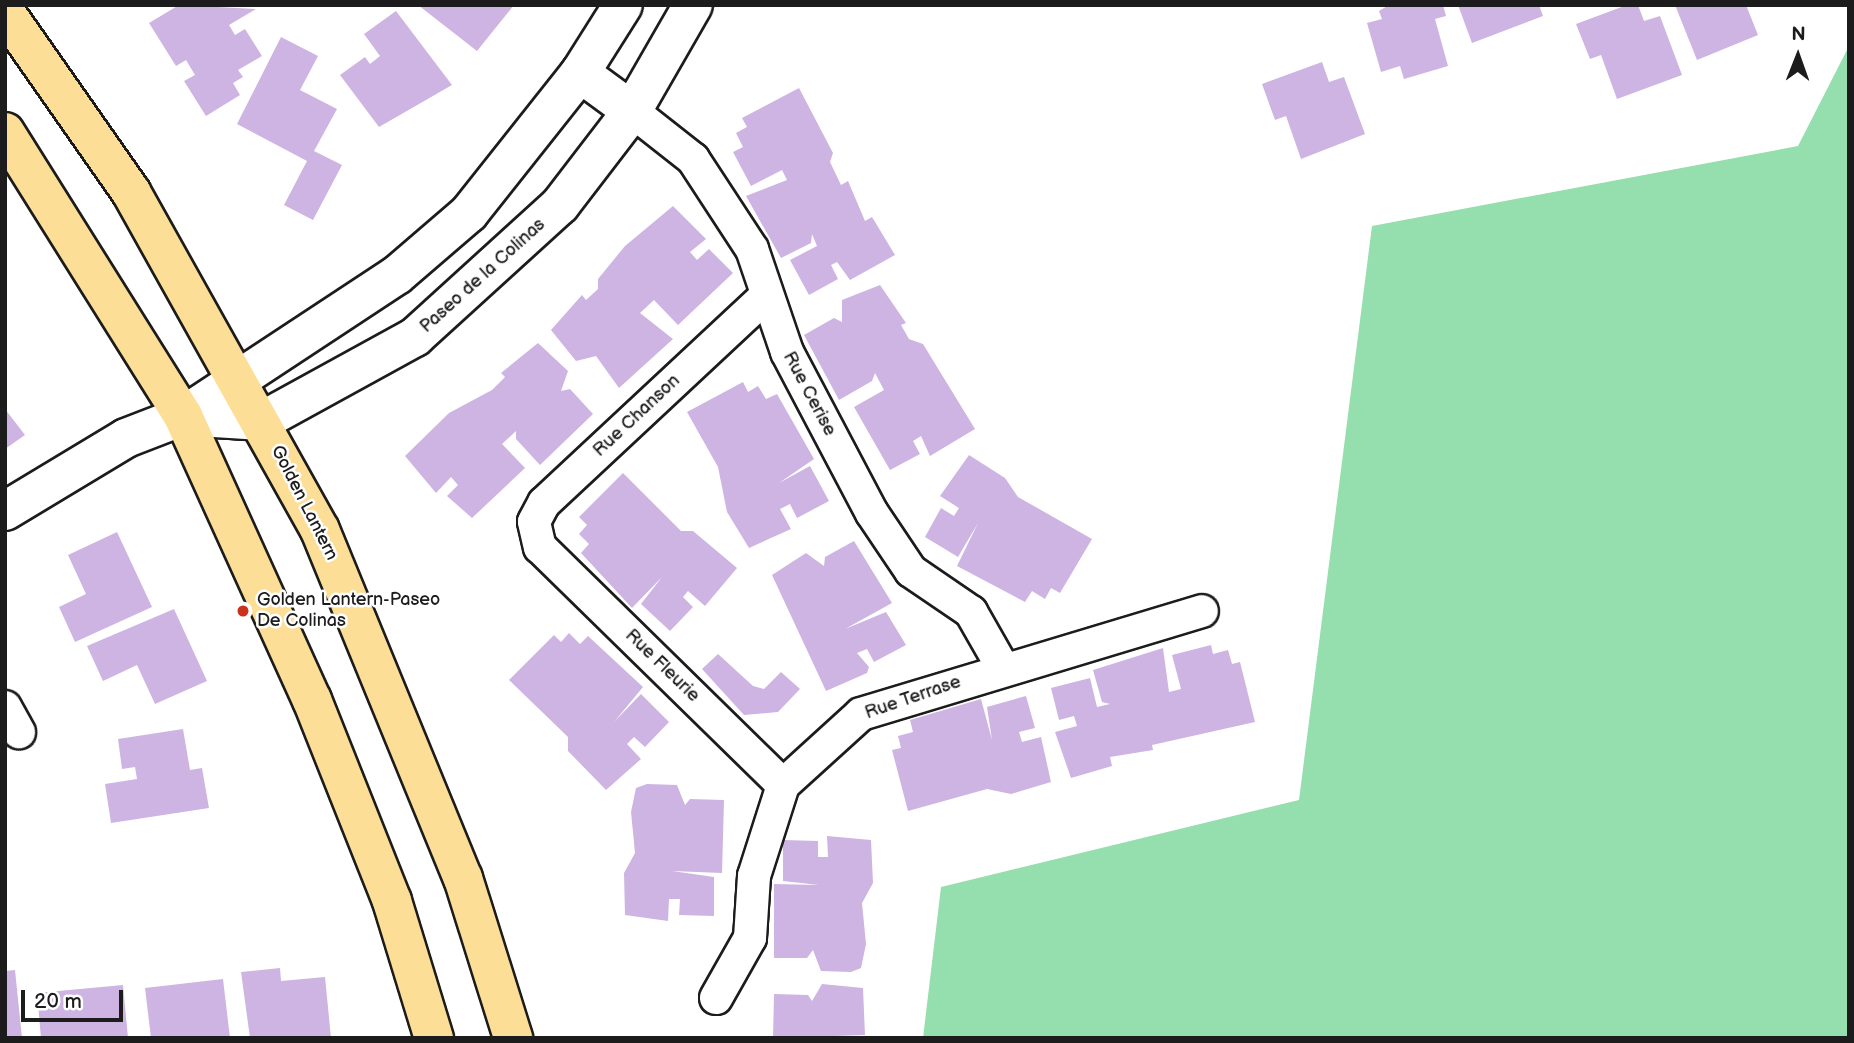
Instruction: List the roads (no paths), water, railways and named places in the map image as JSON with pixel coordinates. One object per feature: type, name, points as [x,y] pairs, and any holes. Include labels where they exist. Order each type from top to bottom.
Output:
[{"type":"main road","points":[[5,511],[126,438],[183,416],[237,376],[397,275],[469,213],[580,73],[623,5]]},
{"type":"main road","name":"Paseo de la Colinas","points":[[262,421],[415,338],[561,205],[632,111],[693,5]]},
{"type":"main road","name":"Golden Lantern","points":[[5,12],[131,192],[237,376],[320,530],[384,677],[463,878],[513,1038]]},
{"type":"main road","points":[[580,73],[632,111]]},
{"type":"main road","points":[[5,132],[183,416],[312,700],[392,901],[434,1038]]},
{"type":"main road","points":[[183,416],[262,421]]},
{"type":"street","name":"Rue Cerise","points":[[632,111],[693,159],[752,249],[765,297],[787,352],[872,513],[911,571],[971,612],[1003,668]]},
{"type":"street","name":"Rue Chanson","points":[[540,547],[534,522],[544,503],[765,297]]},
{"type":"street","name":"Rue Fleurie","points":[[540,547],[783,785]]},
{"type":"street","name":"Rue Terrase","points":[[783,785],[861,714],[1003,668],[1202,611]]},
{"type":"street","points":[[716,998],[750,938],[754,876],[783,785]]},
{"type":"place","name":"Golden Lantern-Paseo De Colinas","points":[[243,611]]}]
